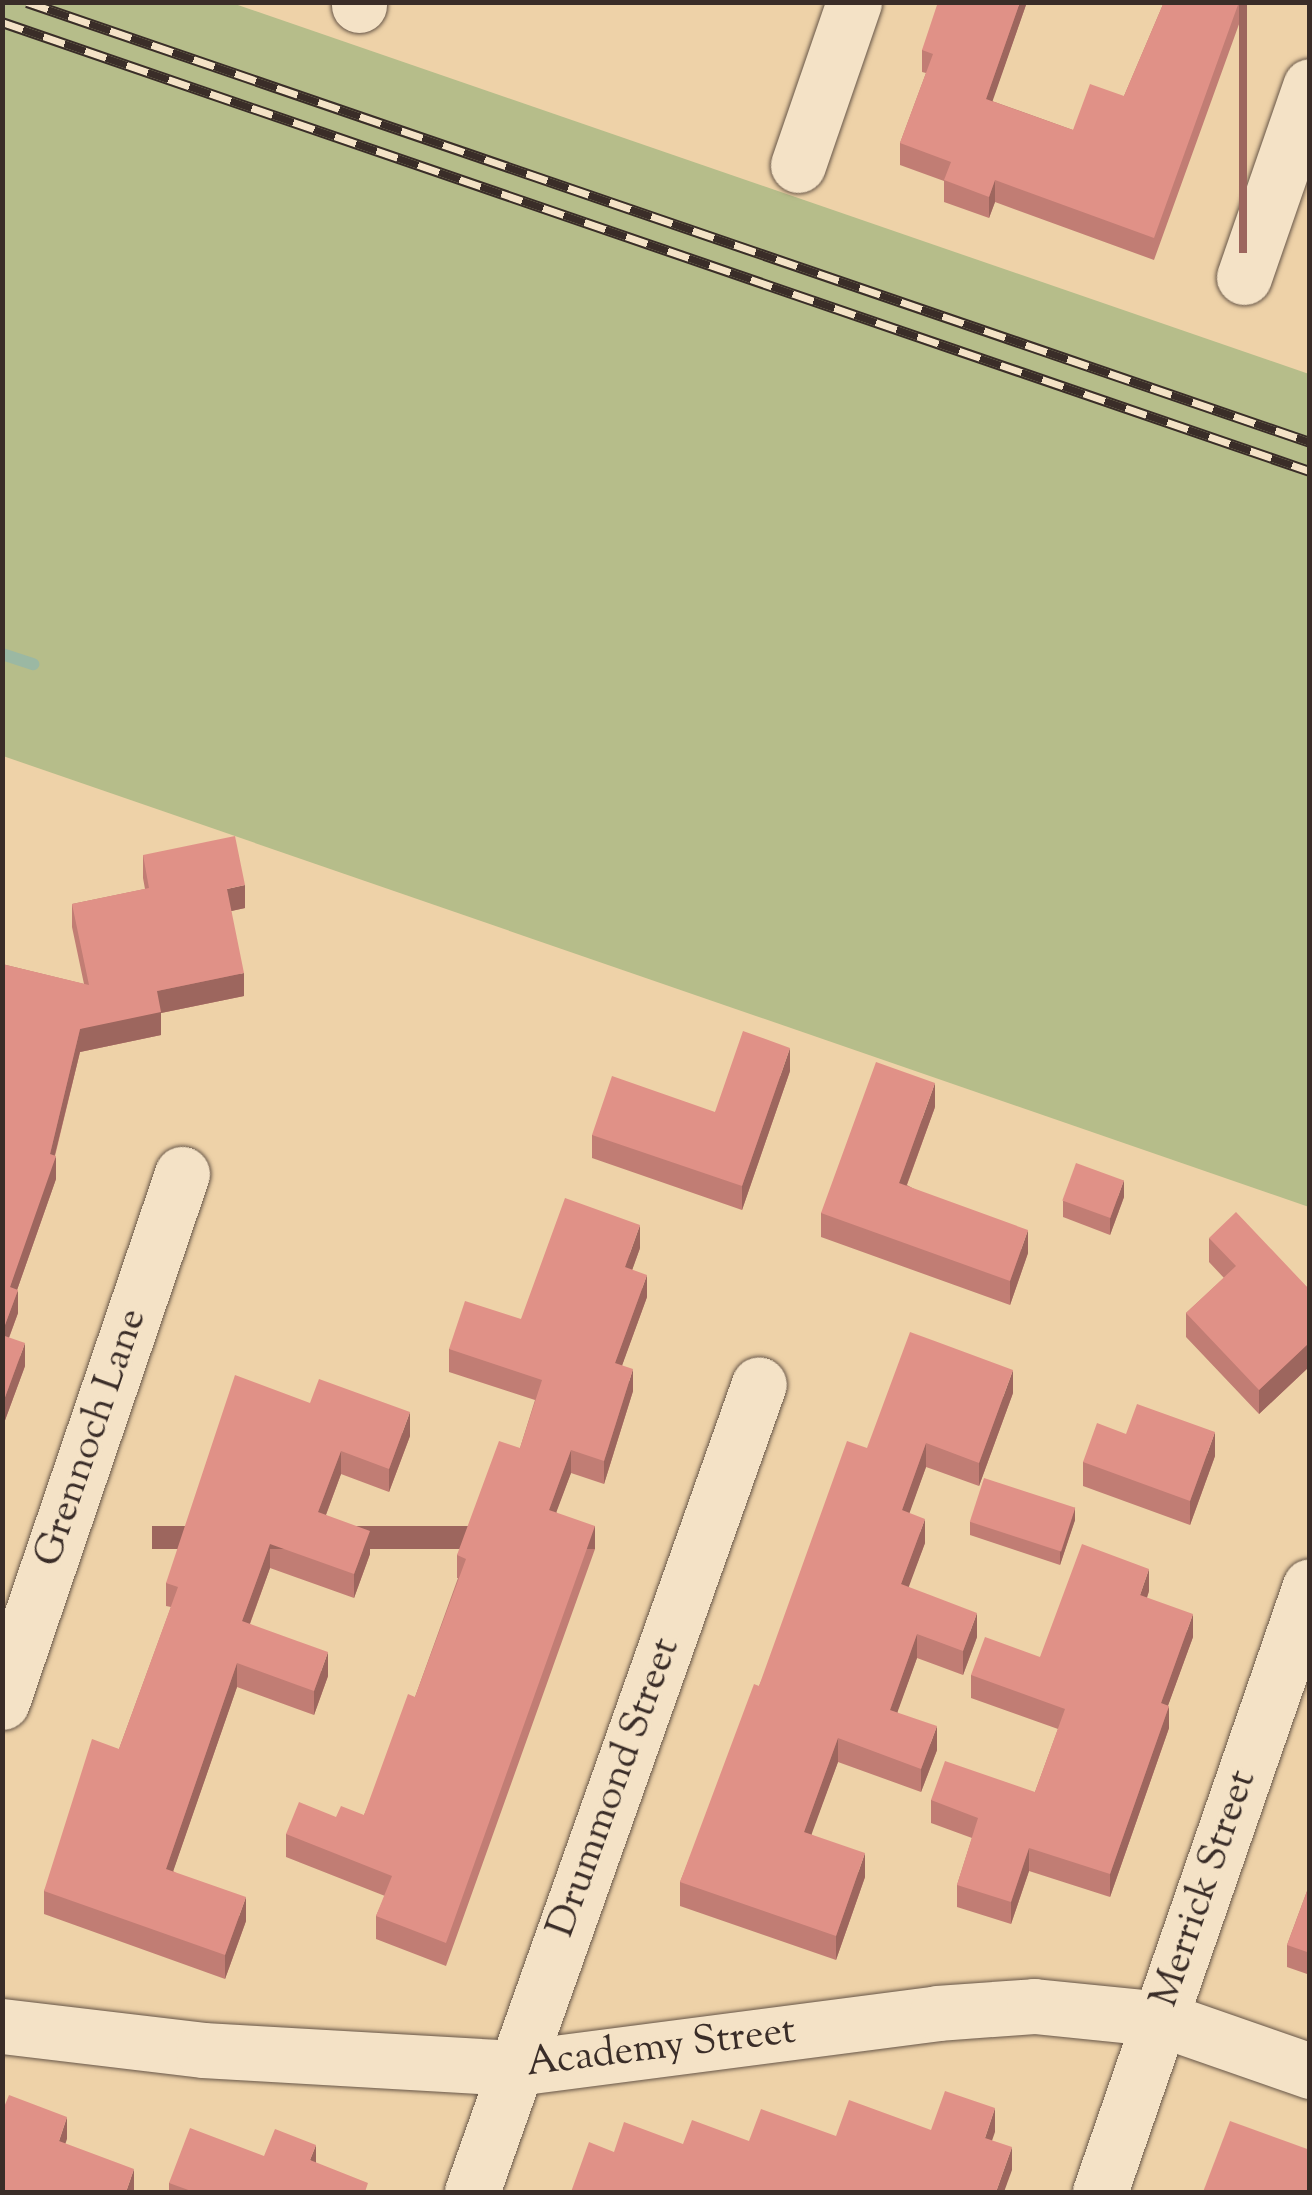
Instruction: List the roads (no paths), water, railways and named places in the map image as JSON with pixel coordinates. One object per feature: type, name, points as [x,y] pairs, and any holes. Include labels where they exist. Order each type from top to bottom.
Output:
[{"type":"street","points":[[798,165],[854,2]]},
{"type":"street","points":[[1244,277],[1310,86]]},
{"type":"street","name":"Grennoch Lane","points":[[2,1702],[182,1174]]},
{"type":"street","name":"Drummond Street","points":[[472,2192],[759,1384]]},
{"type":"street","name":"Merrick Street","points":[[1100,2192],[1310,1586]]},
{"type":"street","name":"Academy Street","points":[[2,2026],[203,2050],[516,2068],[936,2013],[1034,2006],[1161,2019],[1310,2071]]},
{"type":"waterway","points":[[2,654],[33,664]]},
{"type":"railway","points":[[27,2],[1310,442]]},
{"type":"railway","points":[[2,22],[1310,471]]}]
